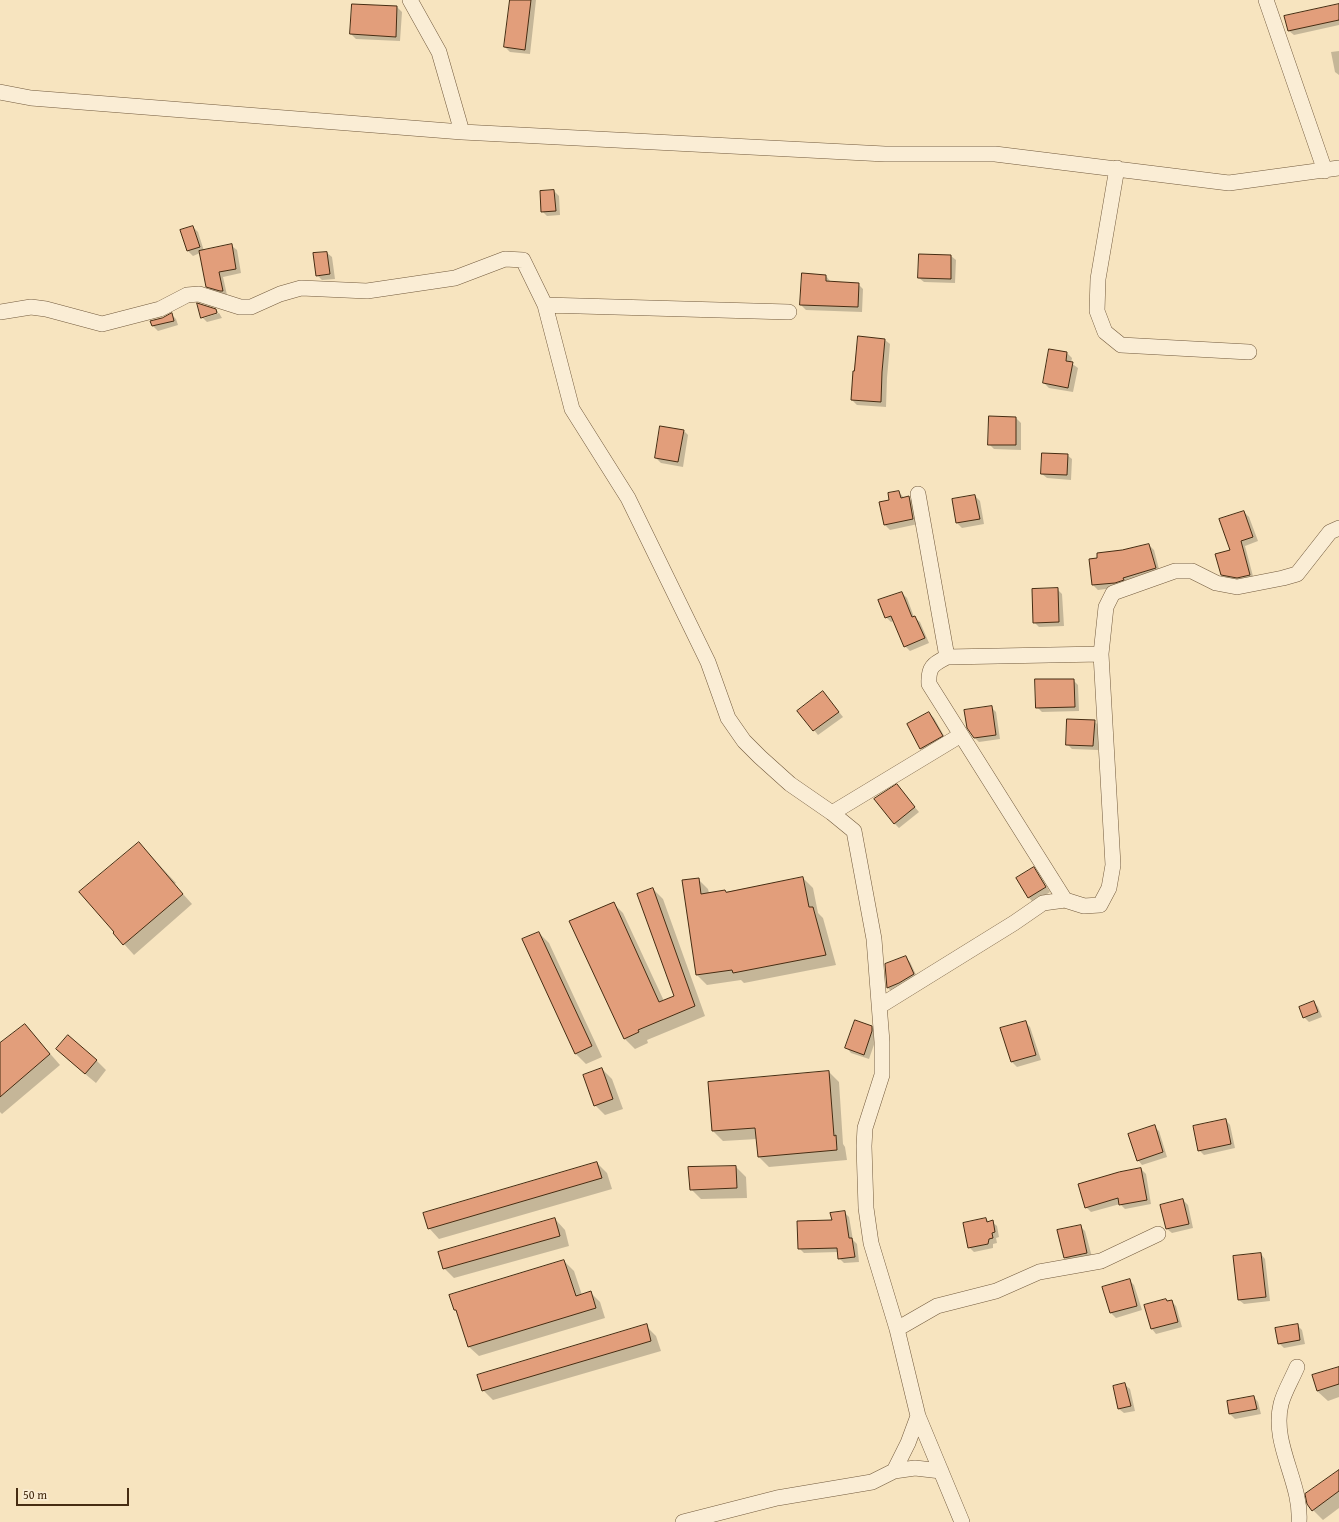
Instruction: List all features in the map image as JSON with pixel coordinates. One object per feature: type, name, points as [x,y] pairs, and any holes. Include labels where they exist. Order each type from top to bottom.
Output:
[{"type":"street","points":[[410,0],[439,52],[462,132]]},
{"type":"street","points":[[0,92],[31,98],[462,132],[885,154],[995,154],[1229,183],[1332,169],[1266,0]]},
{"type":"street","points":[[1117,168],[1098,279],[1096,311],[1105,332],[1121,345],[1249,352]]},
{"type":"street","points":[[0,312],[31,307],[46,309],[102,324],[160,309],[187,296],[198,294],[240,307],[251,307],[280,294],[302,288],[367,292],[455,278],[505,259],[523,260],[545,305],[572,409],[628,498],[708,662],[728,718],[744,741],[790,784],[832,813],[854,831],[874,939],[882,1042],[882,1075],[865,1128],[864,1146],[866,1208],[871,1243],[897,1329],[918,1416],[962,1522]]},
{"type":"street","points":[[545,305],[789,312]]},
{"type":"street","points":[[918,494],[947,657]]},
{"type":"street","points":[[880,1006],[1014,923],[1043,903],[1065,900],[1084,906],[1100,905],[1109,888],[1113,865],[1102,654],[1106,607],[1113,593],[1175,571],[1192,571],[1216,583],[1237,587],[1297,574],[1330,532],[1339,528]]},
{"type":"street","points":[[1065,900],[929,684],[929,673],[935,663],[947,657],[1102,654]]},
{"type":"street","points":[[832,813],[962,735]]},
{"type":"street","points":[[897,1329],[937,1306],[996,1291],[1039,1272],[1101,1261],[1158,1234]]},
{"type":"street","points":[[1297,1368],[1281,1403],[1279,1417],[1283,1447],[1299,1507],[1299,1522]]},
{"type":"street","points":[[894,1471],[908,1442],[918,1416]]},
{"type":"street","points":[[683,1522],[777,1498],[872,1482],[894,1471],[915,1468],[941,1471]]},
{"type":"building","points":[[510,0],[531,0],[525,50],[504,47]]},
{"type":"building","points":[[352,4],[397,6],[396,37],[350,34]]},
{"type":"building","points":[[1339,4],[1339,20],[1288,31],[1284,16]]},
{"type":"building","points":[[554,190],[556,211],[541,212],[540,191]]},
{"type":"building","points":[[193,226],[200,247],[187,251],[180,230]]},
{"type":"building","points":[[232,244],[236,269],[219,272],[223,291],[206,287],[199,251]]},
{"type":"building","points":[[327,252],[330,274],[316,276],[313,253]]},
{"type":"building","points":[[919,254],[951,255],[951,279],[918,278]]},
{"type":"building","points":[[802,273],[826,275],[826,281],[859,283],[858,307],[800,305]]},
{"type":"building","points":[[197,303],[216,309],[217,313],[201,318]]},
{"type":"building","points":[[172,313],[174,321],[152,326],[150,321],[162,318]]},
{"type":"building","points":[[858,336],[885,339],[881,402],[851,400]]},
{"type":"building","points":[[1049,349],[1067,352],[1066,361],[1073,362],[1068,388],[1043,383]]},
{"type":"building","points":[[989,416],[1016,417],[1016,445],[988,445]]},
{"type":"building","points":[[660,426],[684,430],[678,462],[655,458]]},
{"type":"building","points":[[1042,453],[1068,454],[1067,475],[1041,474]]},
{"type":"building","points":[[899,491],[901,498],[909,496],[913,519],[884,525],[879,502],[889,500],[888,493]]},
{"type":"building","points":[[975,495],[980,519],[956,523],[952,499]]},
{"type":"building","points":[[1244,511],[1253,537],[1241,541],[1250,575],[1237,578],[1221,575],[1215,554],[1230,550],[1219,519]]},
{"type":"building","points":[[1149,544],[1156,568],[1123,578],[1124,580],[1115,583],[1092,585],[1089,559],[1097,558],[1097,553],[1122,550]]},
{"type":"building","points":[[1058,588],[1059,622],[1033,623],[1032,589]]},
{"type":"building","points":[[902,592],[912,617],[915,616],[925,638],[904,647],[891,616],[885,618],[878,600]]},
{"type":"building","points":[[1035,679],[1074,679],[1075,707],[1036,708]]},
{"type":"building","points":[[823,691],[839,712],[813,731],[797,711]]},
{"type":"building","points":[[992,706],[996,735],[974,738],[967,728],[964,710]]},
{"type":"building","points":[[929,712],[943,736],[920,749],[907,724]]},
{"type":"building","points":[[1067,719],[1095,720],[1093,746],[1066,745]]},
{"type":"building","points":[[897,784],[915,807],[894,824],[874,799]]},
{"type":"building","points":[[139,842],[183,894],[123,945],[113,933],[114,932],[79,892]]},
{"type":"building","points":[[1034,867],[1046,887],[1028,898],[1016,878]]},
{"type":"building","points":[[803,877],[809,907],[813,907],[826,955],[733,973],[732,970],[696,975],[682,880],[699,878],[701,894],[725,890],[726,892]]},
{"type":"building","points":[[653,888],[695,1006],[638,1030],[639,1032],[624,1039],[569,921],[614,902],[659,1002],[674,996],[637,894]]},
{"type":"building","points":[[539,932],[592,1046],[575,1054],[522,939]]},
{"type":"building","points":[[906,956],[914,974],[887,988],[885,964]]},
{"type":"building","points":[[1314,1001],[1318,1012],[1303,1018],[1299,1007]]},
{"type":"building","points":[[855,1020],[872,1026],[872,1031],[864,1055],[845,1048]]},
{"type":"building","points":[[1026,1021],[1036,1055],[1011,1062],[1000,1028]]},
{"type":"building","points":[[25,1024],[50,1054],[0,1097],[0,1043]]},
{"type":"building","points":[[68,1035],[97,1060],[85,1074],[56,1049]]},
{"type":"building","points":[[602,1068],[613,1099],[594,1106],[583,1075]]},
{"type":"building","points":[[829,1071],[834,1136],[836,1135],[837,1150],[758,1157],[755,1128],[712,1131],[708,1082]]},
{"type":"building","points":[[1226,1119],[1231,1144],[1198,1151],[1193,1126]]},
{"type":"building","points":[[1155,1125],[1163,1152],[1137,1161],[1128,1134]]},
{"type":"building","points":[[597,1162],[602,1178],[428,1229],[423,1213]]},
{"type":"building","points":[[736,1166],[737,1188],[690,1190],[688,1167]]},
{"type":"building","points":[[1141,1168],[1147,1200],[1119,1205],[1118,1198],[1085,1208],[1078,1184],[1119,1172]]},
{"type":"building","points":[[1183,1199],[1189,1224],[1166,1229],[1160,1205]]},
{"type":"building","points":[[845,1211],[849,1238],[852,1238],[855,1257],[838,1259],[837,1248],[798,1249],[797,1221],[832,1220],[830,1213]]},
{"type":"building","points":[[555,1218],[560,1236],[443,1269],[438,1252]]},
{"type":"building","points":[[986,1218],[987,1222],[993,1220],[995,1232],[992,1233],[993,1238],[989,1239],[988,1244],[968,1248],[963,1223]]},
{"type":"building","points":[[1081,1225],[1087,1253],[1064,1258],[1057,1230]]},
{"type":"building","points":[[1261,1253],[1266,1297],[1238,1300],[1233,1256]]},
{"type":"building","points":[[564,1260],[576,1296],[591,1291],[596,1308],[468,1347],[456,1310],[454,1310],[449,1295]]},
{"type":"building","points":[[1130,1279],[1137,1306],[1110,1313],[1102,1287]]},
{"type":"building","points":[[1166,1299],[1167,1301],[1172,1300],[1178,1322],[1151,1329],[1144,1305]]},
{"type":"building","points":[[647,1324],[651,1341],[482,1391],[477,1375]]},
{"type":"building","points":[[1298,1324],[1300,1340],[1278,1344],[1275,1328]]},
{"type":"building","points":[[1339,1367],[1339,1384],[1317,1391],[1312,1375]]},
{"type":"building","points":[[1125,1383],[1131,1406],[1118,1409],[1113,1386]]},
{"type":"building","points":[[1254,1396],[1257,1409],[1229,1414],[1227,1401]]},
{"type":"building","points":[[1339,1470],[1339,1491],[1312,1511],[1307,1504],[1305,1494]]}]
